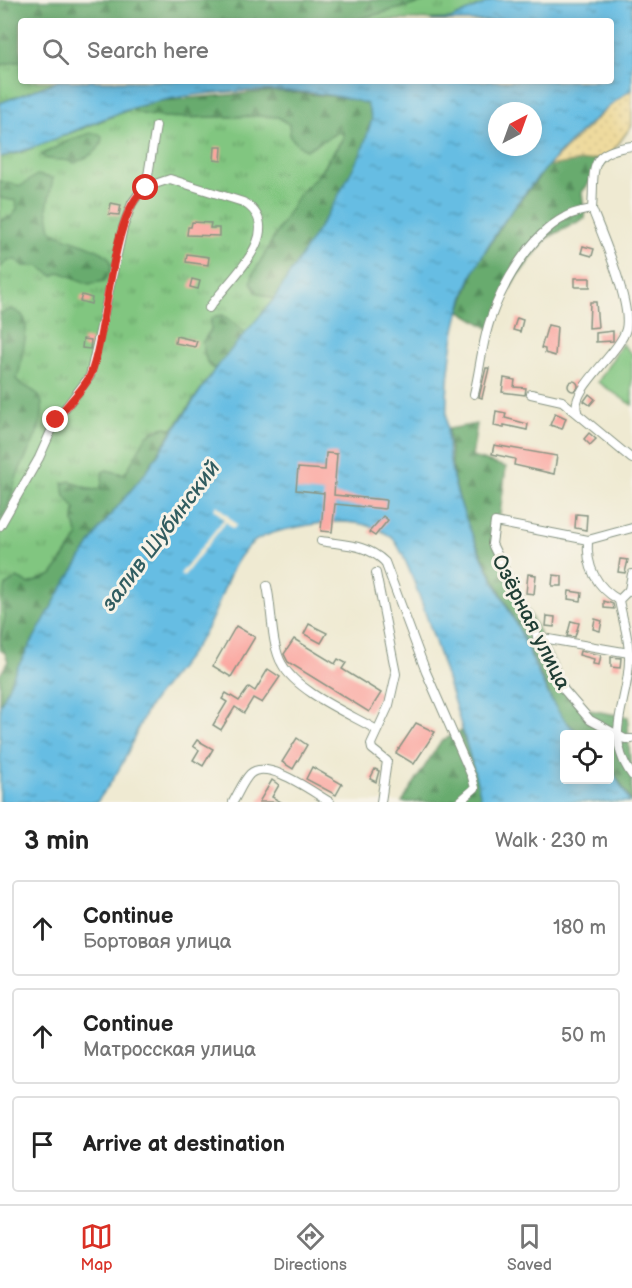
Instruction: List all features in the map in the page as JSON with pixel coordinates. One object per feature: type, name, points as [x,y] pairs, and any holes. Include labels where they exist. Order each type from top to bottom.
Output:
[{"type":"street","points":[[0,526],[39,458],[56,420],[90,375],[123,228],[143,190],[156,126]]},
{"type":"street","points":[[626,328],[622,297],[592,209],[598,158],[610,148],[632,146]]},
{"type":"street","points":[[143,190],[158,181],[170,179],[243,202],[256,214],[262,230],[260,240],[208,308]]},
{"type":"street","points":[[474,394],[489,323],[505,282],[534,244],[555,223],[574,213],[592,209]]},
{"type":"street","points":[[577,411],[578,398],[632,320]]},
{"type":"street","points":[[531,394],[562,400],[632,459]]},
{"type":"street","name":"Озёрная улица","points":[[588,540],[495,522],[492,544],[564,690],[590,720],[625,739],[632,740]]},
{"type":"street","points":[[632,528],[588,540],[587,554],[594,577],[606,592],[619,600],[629,653],[628,678],[617,733],[621,760],[632,775]]},
{"type":"street","points":[[321,541],[362,547],[375,552],[384,562],[426,672],[472,777],[475,788],[459,802]]},
{"type":"street","points":[[376,573],[396,674],[389,705],[370,744],[372,749],[387,761],[381,802]]},
{"type":"street","points":[[619,600],[631,590],[632,574]]},
{"type":"street","points":[[267,586],[281,663],[292,677],[308,689],[377,730]]},
{"type":"street","points":[[537,637],[629,653]]},
{"type":"street","points":[[233,802],[249,775],[262,769],[273,770],[330,802]]},
{"type":"green space","points":[[0,0],[432,0],[362,18],[18,18],[18,62],[0,65]]},
{"type":"green space","points":[[432,0],[492,0],[453,18],[363,18]]},
{"type":"green space","points":[[18,62],[18,84],[50,84],[0,103],[0,65]]},
{"type":"green space","points":[[275,91],[351,98],[367,104],[372,117],[369,133],[360,155],[332,208],[274,299],[256,292],[251,282],[253,274],[298,196],[319,174],[343,140],[343,132],[336,133],[306,150],[290,136],[289,124],[278,117],[178,118],[142,114],[132,109],[157,101]]},
{"type":"green space","points":[[132,109],[142,114],[178,118],[278,117],[289,124],[293,140],[306,150],[340,131],[344,136],[316,178],[298,196],[253,274],[254,288],[264,296],[274,299],[247,334],[223,315],[215,316],[203,347],[209,366],[215,369],[173,429],[163,428],[148,435],[129,468],[123,474],[107,470],[103,472],[103,484],[97,491],[73,483],[63,483],[65,496],[75,509],[74,522],[78,537],[52,575],[28,584],[17,578],[4,593],[5,617],[0,641],[0,157],[20,153]]},
{"type":"green space","points":[[91,133],[102,137],[99,147],[75,163],[48,159],[41,155],[72,139]]},
{"type":"green space","points":[[609,157],[582,192],[585,218],[547,238],[514,281],[490,329],[460,311],[476,266],[508,216],[548,166]]},
{"type":"green space","points":[[37,175],[53,178],[47,208],[51,230],[104,254],[110,261],[111,270],[104,281],[89,284],[60,272],[53,276],[39,266],[23,266],[16,260],[8,260],[0,268],[0,221],[12,216],[17,209],[16,201],[0,198],[0,181],[21,186]]},
{"type":"green space","points":[[11,309],[22,315],[26,325],[20,368],[16,379],[39,396],[43,409],[35,439],[0,519],[0,314]]},
{"type":"green space","points":[[223,315],[247,334],[215,369],[207,362],[202,343],[211,330],[211,318]]},
{"type":"green space","points":[[622,344],[632,354],[632,405],[598,382]]},
{"type":"green space","points":[[477,424],[472,457],[506,467],[496,546],[565,684],[589,710],[628,717],[632,802],[614,773],[614,730],[576,730],[559,716],[530,651],[467,524],[454,481],[448,429]]},
{"type":"green space","points":[[166,427],[173,429],[146,472],[101,527],[61,590],[15,672],[0,706],[0,675],[8,661],[0,641],[5,617],[3,598],[6,585],[17,578],[29,584],[52,575],[78,537],[74,522],[75,509],[65,496],[63,483],[70,481],[89,490],[101,489],[103,472],[106,470],[123,474],[126,472],[147,435]]},
{"type":"green space","points":[[461,731],[474,768],[482,802],[402,802],[441,741]]},
{"type":"sand","points":[[632,89],[632,125],[609,157],[548,166],[615,101]]},
{"type":"water","name":"залив Шубинский","points":[[492,0],[632,0],[632,89],[566,146],[526,192],[491,241],[467,287],[459,313],[453,342],[447,402],[449,458],[459,501],[473,537],[543,685],[560,714],[576,730],[560,730],[560,784],[614,784],[614,774],[630,802],[482,802],[441,661],[401,551],[391,537],[382,531],[362,524],[341,522],[319,523],[277,532],[255,541],[241,555],[206,630],[149,707],[122,764],[97,802],[0,802],[0,706],[15,672],[61,590],[101,527],[146,472],[215,369],[274,299],[335,202],[362,151],[372,119],[367,104],[314,93],[250,91],[186,96],[133,108],[34,147],[0,157],[0,103],[50,84],[614,84],[614,18],[453,18]]},
{"type":"pier","points":[[217,505],[237,525],[233,529],[226,522],[183,577],[180,574],[224,519],[214,509]]},
{"type":"building","points":[[215,147],[222,147],[221,161],[214,160]]},
{"type":"building","points":[[111,203],[121,205],[119,215],[109,214]]},
{"type":"building","points":[[192,222],[211,223],[210,228],[219,228],[219,236],[187,235],[188,227],[191,227]]},
{"type":"building","points":[[583,246],[594,249],[592,256],[581,253]]},
{"type":"building","points":[[187,254],[209,257],[208,265],[186,262]]},
{"type":"building","points":[[575,278],[590,278],[590,287],[575,287]]},
{"type":"building","points":[[192,279],[200,281],[198,289],[190,287]]},
{"type":"building","points":[[82,295],[92,298],[91,304],[80,301]]},
{"type":"building","points":[[590,302],[596,302],[598,327],[589,328]]},
{"type":"building","points":[[517,318],[523,320],[520,332],[513,330]]},
{"type":"building","points":[[548,325],[557,327],[555,356],[545,353],[545,349],[541,348]]},
{"type":"building","points":[[613,331],[613,341],[596,342],[596,333]]},
{"type":"building","points":[[176,336],[197,341],[195,347],[175,343]]},
{"type":"building","points":[[83,339],[91,340],[90,349],[82,348]]},
{"type":"building","points":[[486,368],[489,368],[482,398],[479,397]]},
{"type":"building","points":[[504,378],[515,380],[514,387],[526,388],[525,395],[502,392]]},
{"type":"building","points":[[573,381],[577,382],[577,390],[573,391],[569,390],[568,386],[569,382]]},
{"type":"building","points":[[589,394],[595,399],[590,405],[584,401]]},
{"type":"building","points":[[496,411],[506,413],[505,418],[528,424],[527,430],[504,425],[504,428],[494,426]]},
{"type":"building","points":[[555,413],[566,418],[562,429],[550,425]]},
{"type":"building","points":[[589,433],[596,439],[590,445],[584,439]]},
{"type":"building","points":[[494,445],[557,456],[554,474],[514,465],[515,459],[492,454]]},
{"type":"building","points":[[326,453],[337,454],[334,495],[386,500],[385,509],[335,504],[332,532],[321,531],[324,493],[296,490],[298,468],[325,470]]},
{"type":"building","points":[[576,514],[587,515],[586,530],[575,528]]},
{"type":"building","points":[[383,516],[388,520],[375,536],[369,532]]},
{"type":"building","points":[[620,559],[628,560],[625,573],[618,572]]},
{"type":"building","points":[[528,574],[536,575],[534,594],[526,593]]},
{"type":"building","points":[[553,575],[562,576],[562,586],[552,586]]},
{"type":"building","points":[[569,591],[582,593],[581,601],[568,599]]},
{"type":"building","points":[[604,601],[613,604],[614,609],[604,608]]},
{"type":"building","points":[[547,616],[555,617],[554,627],[546,626]]},
{"type":"building","points":[[595,619],[602,621],[600,631],[593,629]]},
{"type":"building","points":[[571,621],[579,623],[575,637],[567,636]]},
{"type":"building","points":[[309,624],[327,633],[321,643],[304,634]]},
{"type":"building","points":[[236,626],[255,637],[231,677],[213,666]]},
{"type":"building","points":[[294,639],[335,664],[338,659],[346,663],[342,669],[381,693],[369,712],[288,662],[284,654]]},
{"type":"building","points":[[580,651],[601,655],[599,665],[593,664],[594,659],[579,655]]},
{"type":"building","points":[[611,657],[621,658],[620,668],[611,667]]},
{"type":"building","points":[[268,669],[280,677],[262,703],[253,698],[244,713],[235,707],[221,730],[213,725],[227,702],[222,699],[226,693],[239,701],[249,687],[255,691]]},
{"type":"building","points":[[416,723],[435,732],[414,764],[396,753]]},
{"type":"building","points":[[297,738],[307,745],[293,769],[282,762]]},
{"type":"building","points":[[197,740],[213,749],[203,766],[193,760],[199,750],[193,746]]},
{"type":"building","points":[[312,767],[342,784],[336,795],[306,779]]},
{"type":"building","points":[[375,769],[379,771],[376,782],[370,779]]},
{"type":"building","points":[[272,780],[279,785],[272,797],[281,802],[259,802]]},
{"type":"route","points":[[56,420],[90,375],[123,228],[132,203],[146,188]]}]
